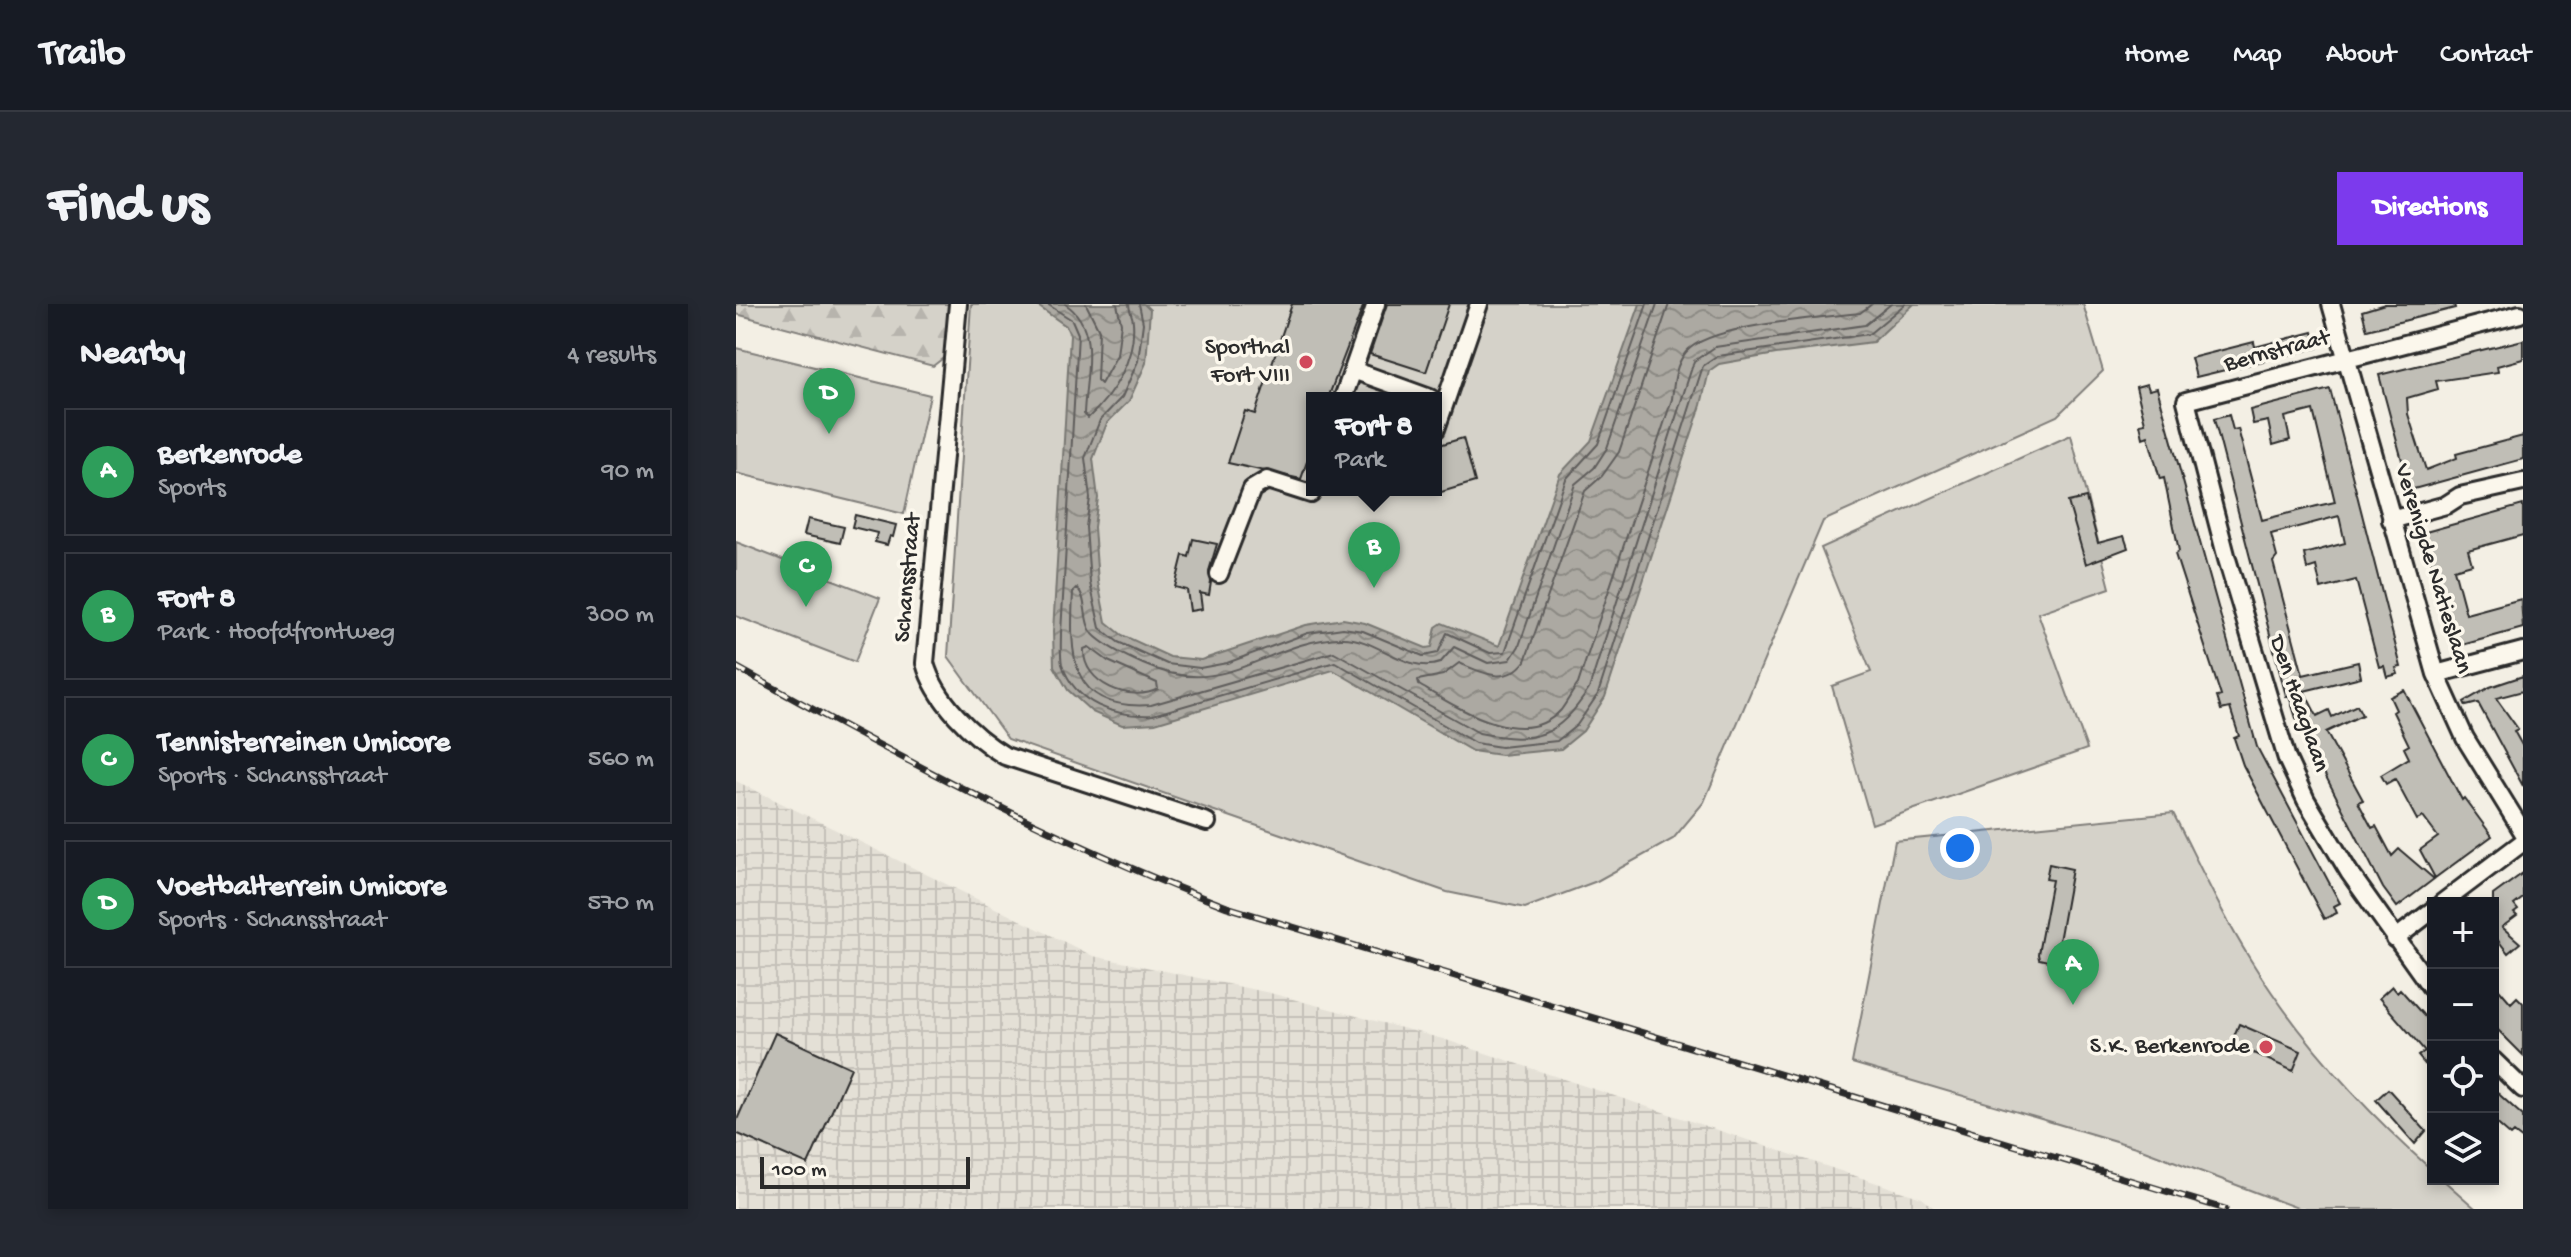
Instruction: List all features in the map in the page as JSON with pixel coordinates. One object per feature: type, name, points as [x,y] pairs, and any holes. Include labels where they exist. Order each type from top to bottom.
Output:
[{"type":"street","name":"Schansstraat","points":[[958,304],[925,663],[931,686],[985,744],[1005,756],[1207,822]]},
{"type":"street","points":[[1345,392],[1376,304]]},
{"type":"street","points":[[1441,392],[1479,304]]},
{"type":"street","name":"Verenigde Natieslaan","points":[[2331,304],[2436,674],[2465,738],[2523,832]]},
{"type":"street","name":"Bernstraat","points":[[2186,401],[2520,314]]},
{"type":"street","points":[[1353,370],[1413,392]]},
{"type":"street","name":"Den Haaglaan","points":[[2186,401],[2227,559],[2287,759],[2306,800],[2395,939],[2427,982]]},
{"type":"street","points":[[1219,574],[1252,489],[1267,480],[1306,492]]},
{"type":"street","points":[[2391,520],[2446,505],[2460,496],[2523,482]]},
{"type":"street","points":[[2436,674],[2523,651]]},
{"type":"street","points":[[2450,897],[2523,842]]},
{"type":"street","points":[[2395,939],[2427,915]]},
{"type":"street","points":[[2499,1066],[2523,1089]]},
{"type":"shaded area","points":[[736,781],[1093,956],[1270,993],[1443,1039],[1922,1198],[1935,1209],[736,1209]]},
{"type":"green space","points":[[736,304],[949,304],[947,355],[933,366],[736,314]]},
{"type":"green space","points":[[971,304],[2083,304],[2103,371],[2057,416],[1823,521],[1704,802],[1673,839],[1597,881],[1525,908],[1447,892],[1008,739],[948,656]]},
{"type":"green space","points":[[736,348],[930,395],[904,514],[736,473]]},
{"type":"green space","points":[[2071,435],[2110,588],[2038,613],[2087,749],[1872,824],[1832,686],[1871,672],[1821,548]]},
{"type":"green space","points":[[736,542],[880,598],[855,662],[736,616]]},
{"type":"green space","points":[[2173,813],[2239,942],[2311,1045],[2381,1123],[2427,1165],[2427,1185],[2449,1185],[2476,1209],[2300,1209],[2139,1148],[1852,1063],[1895,841]]},
{"type":"water","points":[[1035,304],[1144,304],[1150,310],[1146,363],[1129,401],[1107,423],[1093,459],[1098,498],[1094,527],[1098,582],[1106,622],[1122,635],[1170,657],[1201,660],[1306,625],[1343,619],[1365,623],[1426,648],[1432,647],[1436,627],[1442,623],[1499,646],[1560,474],[1591,441],[1640,304],[1914,304],[1873,342],[1719,364],[1709,371],[1701,405],[1605,697],[1583,731],[1561,749],[1501,755],[1472,751],[1333,670],[1155,723],[1122,725],[1092,712],[1068,690],[1054,666],[1053,632],[1070,335],[1066,326]]},
{"type":"building","name":"Sporthal Fort VIII","points":[[1292,304],[1364,304],[1330,392],[1306,392],[1306,464],[1301,479],[1228,463],[1245,411],[1255,414]]},
{"type":"building","points":[[1387,304],[1449,304],[1426,372],[1370,354]]},
{"type":"building","points":[[2385,304],[2454,304],[2455,308],[2367,330],[2362,311]]},
{"type":"building","points":[[2313,332],[2317,348],[2196,377],[2191,358],[2254,342],[2255,347]]},
{"type":"building","points":[[2523,340],[2523,359],[2497,366],[2498,372],[2436,381],[2438,389],[2407,398],[2408,414],[2426,470],[2457,458],[2456,454],[2523,436],[2523,459],[2410,490],[2379,375]]},
{"type":"building","points":[[2147,384],[2149,390],[2157,388],[2257,747],[2340,903],[2334,906],[2337,913],[2324,919],[2243,765],[2234,738],[2239,736],[2230,708],[2221,710],[2217,697],[2221,696],[2175,554],[2179,551],[2164,478],[2160,479],[2148,436],[2143,438],[2140,424],[2145,423],[2136,387]]},
{"type":"building","points":[[2330,389],[2401,667],[2396,668],[2398,674],[2387,677],[2384,666],[2379,667],[2356,580],[2321,589],[2316,566],[2307,569],[2304,554],[2345,543],[2339,516],[2271,534],[2277,557],[2273,562],[2303,675],[2358,662],[2361,677],[2304,691],[2317,716],[2329,710],[2332,717],[2357,705],[2362,715],[2326,732],[2363,800],[2358,802],[2372,828],[2376,826],[2392,856],[2399,849],[2434,879],[2397,907],[2383,888],[2296,718],[2289,696],[2286,696],[2214,419],[2229,415],[2233,430],[2238,429],[2262,520],[2335,502],[2313,410],[2285,417],[2290,440],[2273,445],[2268,421],[2253,424],[2250,410]]},
{"type":"building","points":[[1463,438],[1475,482],[1442,492],[1442,444]]},
{"type":"building","points":[[2086,498],[2098,543],[2124,536],[2128,548],[2086,564],[2068,502]]},
{"type":"building","points":[[2523,505],[2523,535],[2468,550],[2472,564],[2454,569],[2466,614],[2521,599],[2523,628],[2455,647],[2422,533]]},
{"type":"building","points":[[855,515],[896,525],[893,537],[890,536],[887,545],[875,542],[877,533],[852,527]]},
{"type":"building","points":[[808,519],[844,527],[840,543],[804,535]]},
{"type":"building","points":[[1193,539],[1217,544],[1209,571],[1209,595],[1200,593],[1202,609],[1190,611],[1187,590],[1175,587],[1183,555],[1189,557]]},
{"type":"building","points":[[2523,676],[2523,691],[2496,698],[2518,729],[2514,731],[2523,747],[2523,786],[2478,703],[2466,706],[2464,702],[2490,687]]},
{"type":"building","points":[[2404,690],[2462,800],[2464,798],[2492,836],[2435,878],[2420,850],[2438,837],[2423,817],[2417,820],[2395,779],[2386,784],[2381,775],[2409,758],[2404,748],[2409,745],[2393,712],[2396,710],[2390,697]]},
{"type":"building","points":[[2049,864],[2072,869],[2056,958],[2052,962],[2039,959],[2038,954],[2052,880],[2046,879]]},
{"type":"building","points":[[2523,873],[2523,898],[2514,905],[2518,910],[2514,913],[2517,916],[2502,927],[2520,943],[2508,953],[2499,942],[2499,897],[2493,895]]},
{"type":"building","points":[[2392,986],[2397,992],[2400,989],[2427,1019],[2427,1067],[2418,1056],[2425,1051],[2379,998]]},
{"type":"building","points":[[2499,989],[2511,1003],[2517,997],[2523,1003],[2523,1055],[2499,1031]]},
{"type":"building","name":"S.K. Berkenrode","points":[[2239,1024],[2301,1051],[2293,1071],[2231,1043]]},
{"type":"building","points":[[775,1033],[851,1068],[808,1165],[736,1133],[736,1122]]},
{"type":"building","points":[[2388,1089],[2426,1131],[2415,1144],[2376,1100]]},
{"type":"building","points":[[2499,1094],[2523,1116],[2523,1140],[2514,1133],[2511,1136],[2499,1125]]},
{"type":"railway","points":[[736,667],[977,796],[1100,855],[1227,907],[2225,1209]]},
{"type":"place","name":"Sporthal Fort VIII","points":[[1306,362]]},
{"type":"place","name":"Voetbalterrein Umicore","points":[[829,434]]},
{"type":"place","name":"Fort 8","points":[[1374,588]]},
{"type":"place","name":"Tennisterreinen Umicore","points":[[806,607]]},
{"type":"place","name":"Berkenrode","points":[[2073,1005]]},
{"type":"place","name":"S.K. Berkenrode","points":[[2266,1047]]}]
